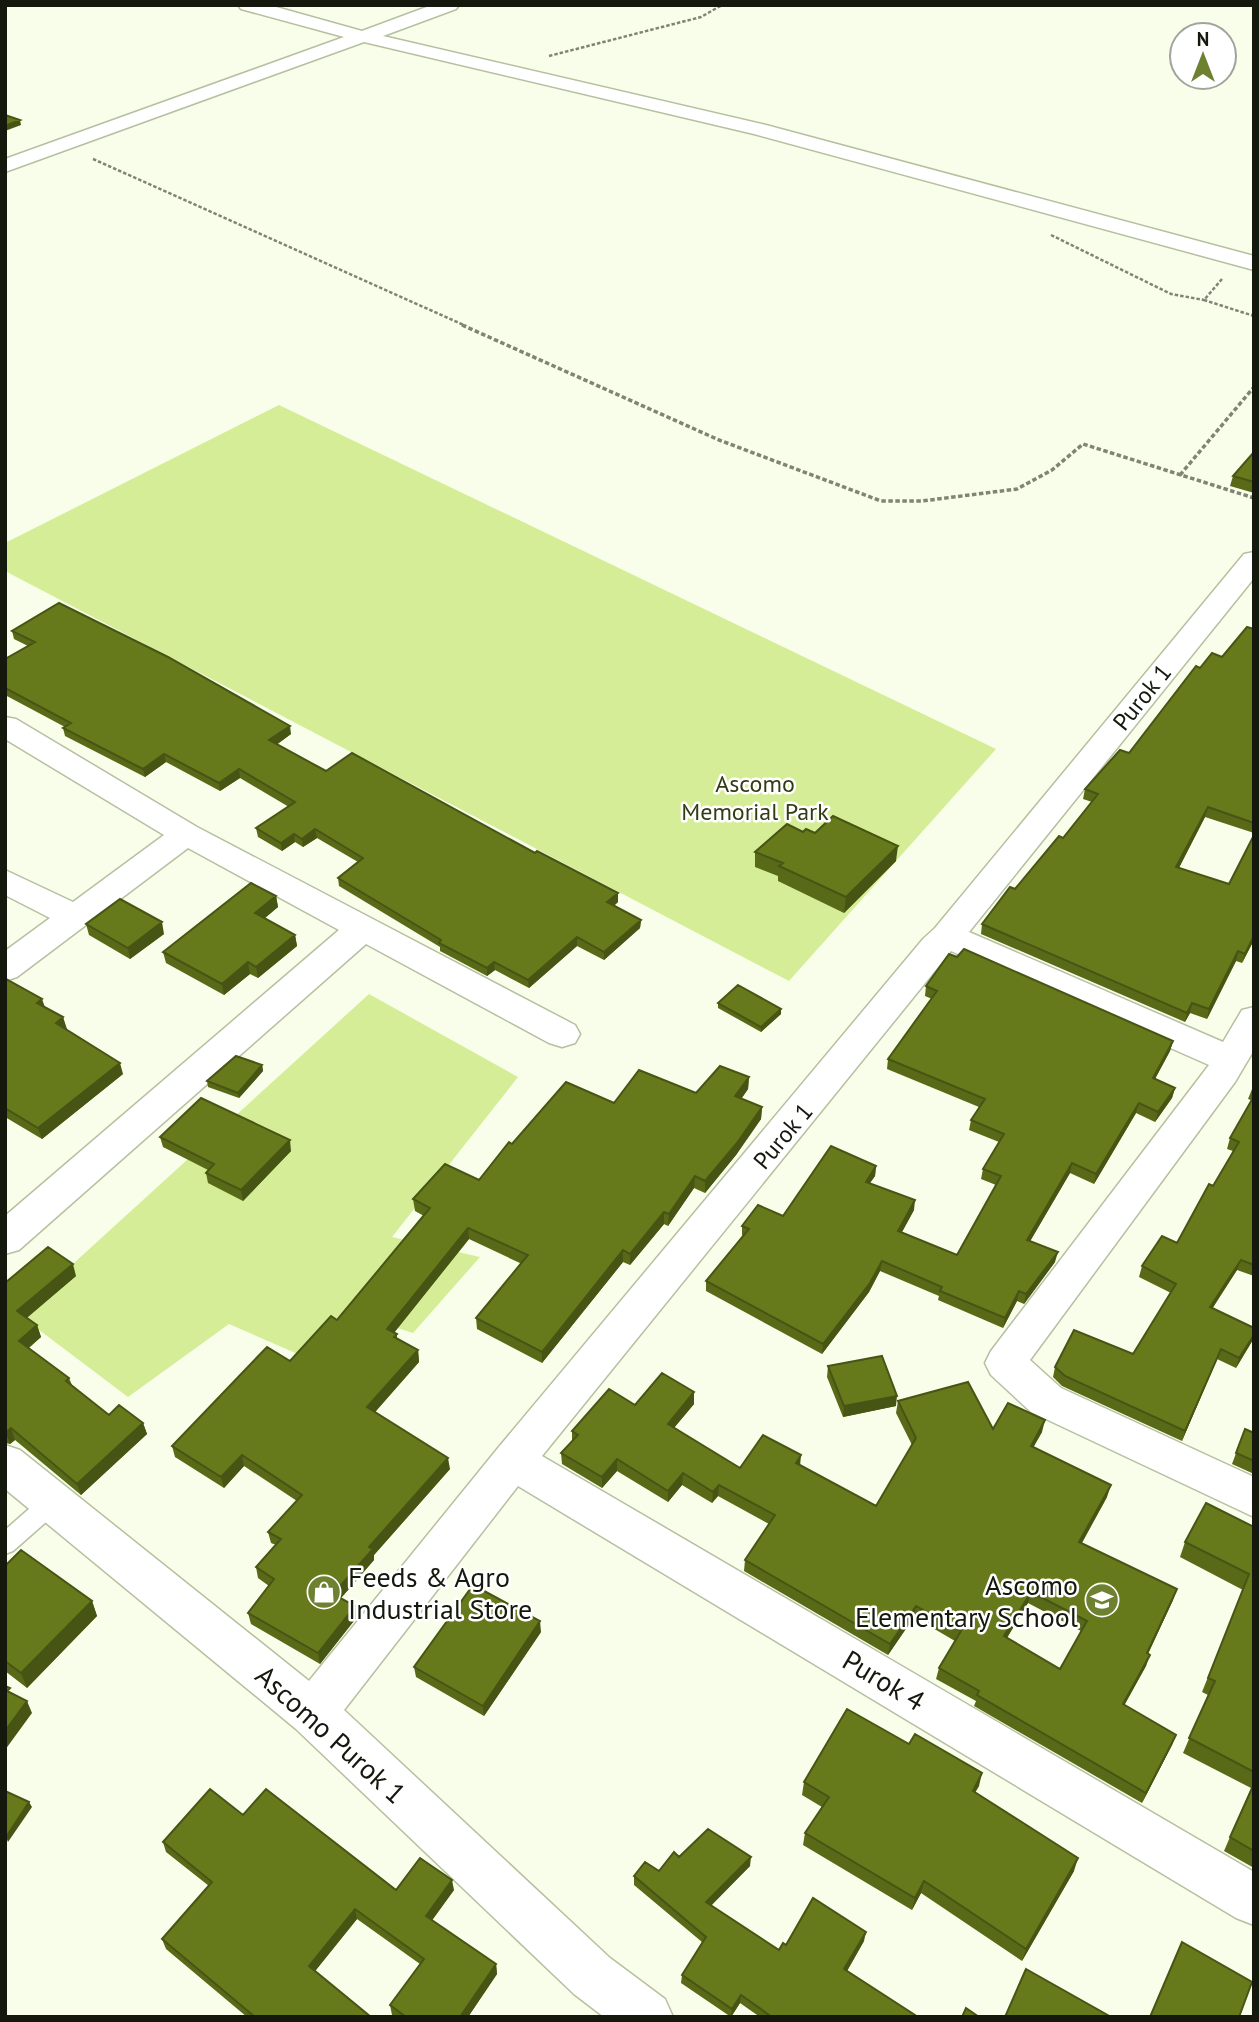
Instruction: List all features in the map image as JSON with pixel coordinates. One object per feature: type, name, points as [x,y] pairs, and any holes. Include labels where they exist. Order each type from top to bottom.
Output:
[{"type":"street","points":[[247,5],[276,9],[361,36],[759,129],[1247,261]]},
{"type":"street","points":[[5,166],[450,5]]},
{"type":"street","points":[[381,8],[416,17]]},
{"type":"street","name":"Purok 1","points":[[313,1713],[513,1461],[1254,559]]},
{"type":"street","points":[[5,726],[186,834],[562,1034]]},
{"type":"street","points":[[5,969],[186,834]]},
{"type":"street","points":[[5,881],[75,917]]},
{"type":"street","points":[[5,1239],[364,927]]},
{"type":"street","points":[[947,936],[1229,1059]]},
{"type":"street","points":[[1254,1019],[1222,1073],[1005,1363],[1046,1400],[1254,1498]]},
{"type":"street","name":"Purok 4","points":[[513,1461],[1254,1900]]},
{"type":"street","name":"Ascomo Purok 1","points":[[5,1463],[313,1713],[593,1976],[647,2017]]},
{"type":"lane","points":[[5,1544],[54,1501]]},
{"type":"path","points":[[503,69],[701,17],[722,5]]},
{"type":"path","points":[[63,146],[719,440],[881,501],[922,501],[1017,489],[1052,470],[1083,444],[1254,498]]},
{"type":"path","points":[[1050,234],[1171,294],[1204,300],[1254,316]]},
{"type":"path","points":[[1204,300],[1247,261]]},
{"type":"path","points":[[1180,475],[1254,387]]},
{"type":"green space","name":"Ascomo Memorial Park","points":[[279,405],[996,749],[789,981],[5,571],[5,543]]},
{"type":"green space","points":[[369,994],[518,1077],[392,1237],[480,1257],[413,1333],[344,1311],[300,1355],[229,1324],[128,1397],[18,1314]]},
{"type":"building","points":[[5,115],[20,120],[5,126]]},
{"type":"building","points":[[1253,453],[1254,482],[1233,476]]},
{"type":"building","points":[[59,603],[168,657],[290,726],[269,740],[326,771],[352,753],[535,853],[537,851],[618,893],[607,902],[641,920],[604,952],[577,937],[528,980],[494,962],[487,968],[439,943],[441,940],[338,878],[363,858],[315,829],[302,839],[294,834],[281,843],[256,828],[295,802],[239,769],[219,783],[164,754],[143,769],[63,728],[71,723],[5,688],[5,659],[35,642],[12,631]]},
{"type":"building","points":[[1247,627],[1254,629],[1254,823],[1208,807],[1176,867],[1229,884],[1254,835],[1254,936],[1245,954],[1238,951],[1209,1009],[1192,1003],[1187,1013],[982,924],[1010,887],[1015,889],[1059,836],[1063,838],[1098,794],[1085,789],[1120,750],[1129,753],[1196,666],[1200,668],[1212,653],[1222,657]]},
{"type":"building","points":[[833,816],[898,846],[846,897],[779,866],[783,863],[755,852],[787,824],[803,832],[806,829],[815,833]]},
{"type":"building","points":[[251,883],[276,896],[255,913],[295,935],[256,967],[248,962],[222,984],[163,952]]},
{"type":"building","points":[[120,899],[162,922],[128,948],[86,924]]},
{"type":"building","points":[[964,949],[1173,1041],[1153,1078],[1175,1088],[1158,1112],[1139,1103],[1096,1174],[1072,1163],[1027,1240],[1058,1252],[1026,1294],[1019,1291],[1005,1318],[940,1291],[942,1287],[882,1261],[870,1283],[823,1344],[706,1281],[749,1229],[742,1226],[758,1205],[783,1216],[831,1146],[876,1166],[866,1182],[915,1200],[898,1231],[957,1255],[1001,1176],[983,1169],[1004,1134],[971,1120],[985,1099],[888,1059],[937,991],[926,986],[949,954],[957,957]]},
{"type":"building","points":[[5,979],[42,999],[37,1003],[63,1017],[56,1023],[120,1063],[38,1128],[5,1108]]},
{"type":"building","points":[[738,985],[781,1009],[761,1027],[718,1003]]},
{"type":"building","points":[[236,1056],[262,1065],[238,1093],[207,1081]]},
{"type":"building","points":[[720,1066],[749,1077],[735,1096],[762,1107],[737,1143],[705,1181],[695,1176],[669,1214],[664,1212],[630,1254],[623,1250],[542,1352],[476,1318],[528,1255],[468,1228],[387,1329],[397,1334],[394,1337],[418,1350],[367,1407],[448,1458],[369,1547],[373,1549],[333,1594],[355,1606],[318,1653],[248,1613],[274,1579],[256,1567],[281,1539],[268,1532],[302,1495],[242,1455],[221,1477],[172,1446],[267,1347],[290,1361],[331,1316],[337,1320],[430,1208],[413,1199],[445,1164],[479,1180],[509,1142],[512,1144],[566,1082],[614,1103],[639,1070],[696,1093]]},
{"type":"building","points":[[1254,1096],[1254,1265],[1241,1260],[1210,1307],[1254,1328],[1254,1335],[1239,1358],[1221,1349],[1185,1431],[1065,1376],[1055,1367],[1074,1330],[1133,1354],[1176,1284],[1142,1266],[1162,1236],[1177,1243],[1209,1184],[1213,1186],[1239,1142],[1230,1138]]},
{"type":"building","points":[[201,1098],[290,1140],[241,1190],[206,1173],[214,1164],[160,1137]]},
{"type":"building","points":[[48,1247],[73,1264],[17,1311],[37,1325],[19,1341],[69,1378],[66,1381],[109,1415],[119,1405],[143,1423],[77,1484],[11,1428],[5,1433],[5,1283]]},
{"type":"building","points":[[882,1356],[897,1396],[844,1406],[828,1366]]},
{"type":"building","points":[[662,1373],[694,1392],[668,1424],[740,1468],[763,1435],[801,1455],[796,1463],[876,1506],[916,1438],[898,1401],[968,1382],[993,1429],[1008,1403],[1045,1420],[1031,1446],[1111,1485],[1079,1542],[1177,1589],[1147,1653],[1150,1655],[1123,1704],[1176,1735],[1146,1793],[977,1695],[979,1691],[939,1668],[961,1631],[916,1606],[890,1644],[745,1560],[775,1515],[719,1485],[713,1492],[683,1473],[668,1491],[617,1459],[602,1477],[561,1453],[578,1435],[572,1431],[609,1389],[635,1405]],"holes":[[[1031,1592],[1087,1621],[1060,1669],[1004,1636]]]},
{"type":"building","points":[[1245,1429],[1254,1433],[1254,1461],[1236,1453]]},
{"type":"building","points":[[1206,1503],[1254,1527],[1254,1772],[1189,1738],[1215,1681],[1208,1678],[1249,1574],[1185,1542]]},
{"type":"building","points":[[21,1550],[92,1601],[21,1673],[5,1661],[5,1566]]},
{"type":"building","points":[[473,1585],[540,1621],[483,1706],[414,1667]]},
{"type":"building","points":[[5,1686],[10,1688],[7,1691],[27,1701],[5,1731]]},
{"type":"building","points":[[847,1709],[909,1744],[915,1734],[982,1773],[973,1791],[1078,1858],[1026,1949],[924,1881],[915,1898],[805,1833],[829,1797],[804,1782]]},
{"type":"building","points":[[1254,1784],[1254,1851],[1230,1837]]},
{"type":"building","points":[[210,1789],[243,1815],[266,1789],[396,1890],[420,1858],[452,1880],[426,1916],[496,1964],[460,2017],[406,2017],[390,2005],[424,1959],[355,1909],[309,1966],[371,2017],[255,2017],[162,1939],[212,1882],[163,1842]]},
{"type":"building","points":[[5,1791],[29,1802],[6,1837],[5,1837]]},
{"type":"building","points":[[708,1829],[751,1857],[706,1902],[779,1950],[783,1943],[786,1945],[813,1898],[866,1932],[844,1969],[918,2017],[772,2017],[741,1995],[732,2009],[682,1975],[706,1937],[634,1876],[645,1862],[659,1871],[674,1852],[679,1857]]},
{"type":"building","points":[[1182,1942],[1252,1982],[1239,2017],[1150,2017]]},
{"type":"building","points":[[1026,1969],[1111,2017],[1005,2017]]},
{"type":"building","points":[[966,2008],[979,2017],[962,2017]]},
{"type":"place","name":"Feeds & Agro Industrial Store","points":[[324,1592]]},
{"type":"place","name":"Ascomo Elementary School","points":[[1102,1600]]}]
